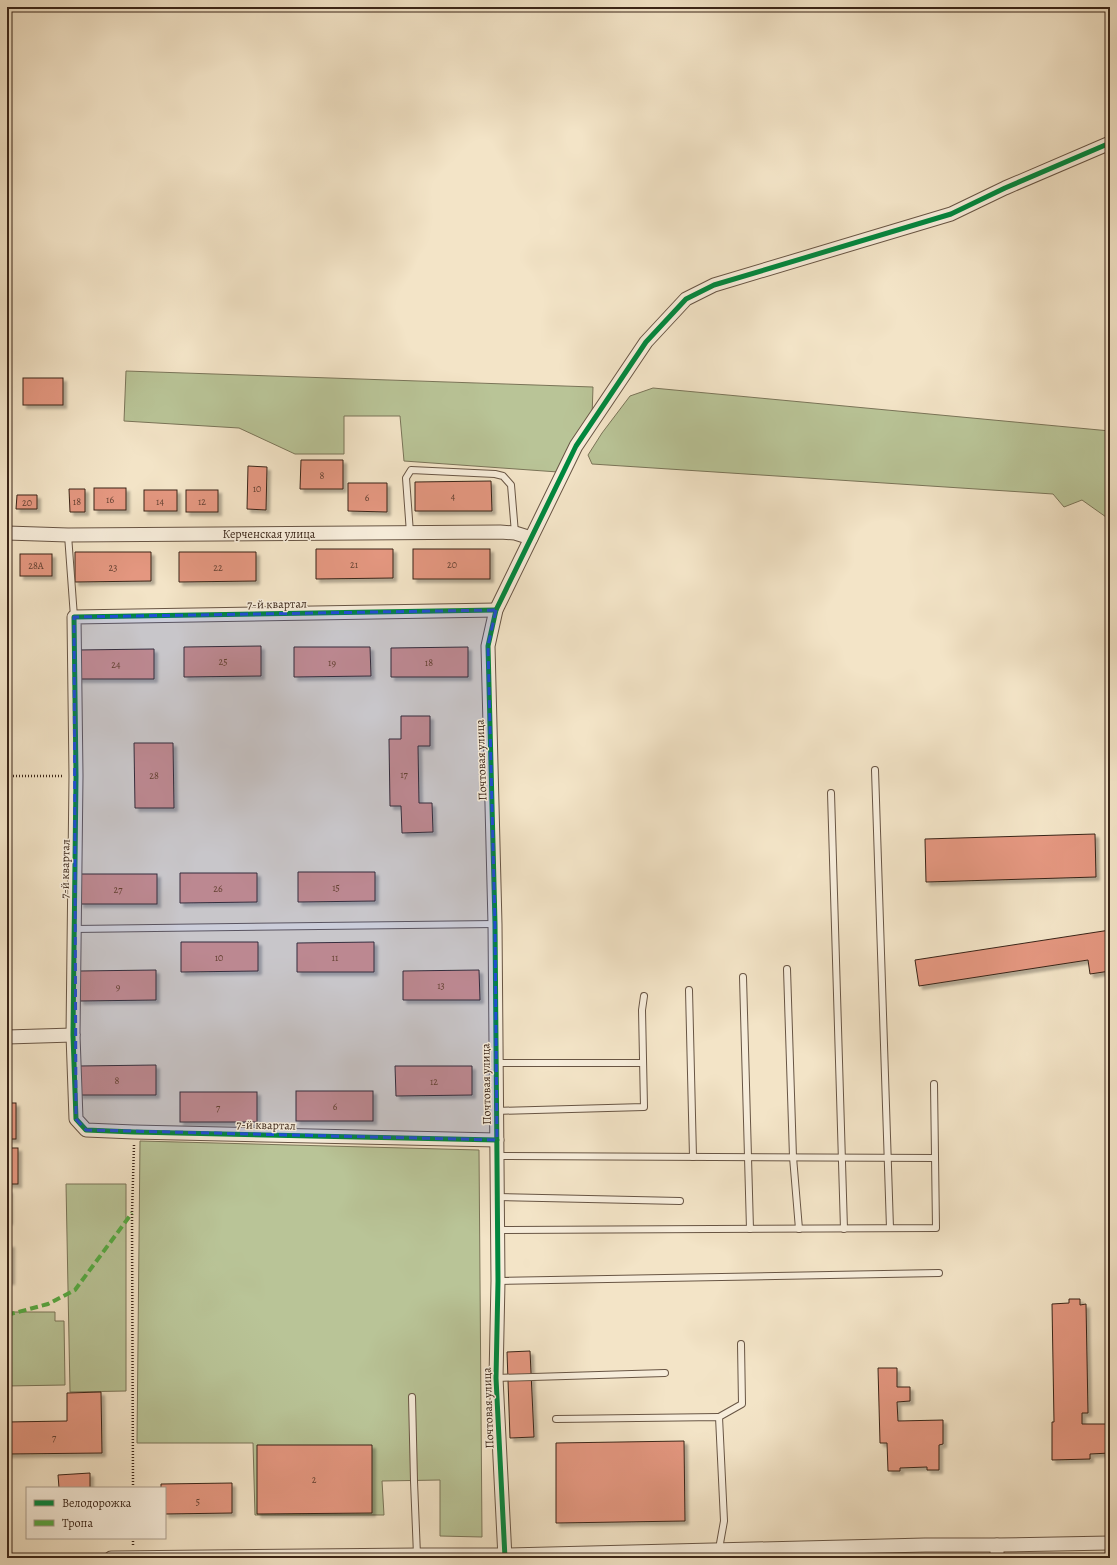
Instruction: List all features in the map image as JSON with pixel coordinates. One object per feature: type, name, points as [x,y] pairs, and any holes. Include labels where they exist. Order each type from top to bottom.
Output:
[{"type":"street","name":"Почтовая улица","points":[[505,1557],[496,1378],[498,1281],[495,1063],[496,924],[488,646],[496,610],[576,446],[646,342],[686,299],[714,285],[951,214],[1005,188],[1110,143]]},
{"type":"street","name":"Керченская улица","points":[[7,533],[68,535],[515,533],[531,538]]},
{"type":"street","name":"7-й квартал","points":[[496,610],[74,617],[76,776],[73,1035],[76,1119],[86,1130],[497,1140]]},
{"type":"street","points":[[7,1037],[73,1035]]},
{"type":"street","points":[[111,1558],[417,1555],[505,1557],[719,1554],[925,1545],[997,1552],[1110,1543]]},
{"type":"lane","points":[[410,533],[406,478],[411,470],[495,474],[503,476],[511,485],[515,533]]},
{"type":"lane","points":[[68,535],[74,617]]},
{"type":"lane","points":[[875,770],[890,1228]]},
{"type":"lane","points":[[831,793],[844,1229]]},
{"type":"lane","points":[[74,929],[496,924]]},
{"type":"lane","points":[[787,969],[793,1157],[800,1229]]},
{"type":"lane","points":[[743,977],[750,1229]]},
{"type":"lane","points":[[689,990],[693,1157]]},
{"type":"lane","points":[[496,1111],[644,1107],[642,1010],[644,996]]},
{"type":"lane","points":[[495,1063],[643,1063]]},
{"type":"lane","points":[[497,1230],[936,1228],[934,1084]]},
{"type":"lane","points":[[497,1156],[935,1158]]},
{"type":"lane","points":[[496,1197],[680,1201]]},
{"type":"lane","points":[[498,1281],[939,1273]]},
{"type":"lane","points":[[556,1419],[718,1417],[742,1404],[741,1344]]},
{"type":"lane","points":[[496,1378],[665,1373]]},
{"type":"lane","points":[[412,1397],[417,1555]]},
{"type":"lane","points":[[718,1417],[724,1521],[719,1554]]},
{"type":"path","points":[[7,776],[76,776]]},
{"type":"path","points":[[133,1487],[132,1213],[134,1132]]},
{"type":"highlighted area","points":[[496,610],[488,646],[495,924],[497,1140],[86,1130],[76,1119],[74,617]]},
{"type":"green space","points":[[126,371],[593,387],[592,417],[558,472],[404,461],[400,416],[344,416],[344,454],[295,454],[239,428],[124,421]]},
{"type":"green space","points":[[653,388],[1110,431],[1110,502],[1106,517],[1082,500],[1064,507],[1053,494],[592,464],[588,455],[602,433],[630,396]]},
{"type":"green space","points":[[140,1141],[479,1150],[482,1537],[440,1536],[440,1480],[382,1481],[384,1515],[255,1515],[253,1443],[137,1443]]},
{"type":"green space","points":[[66,1184],[126,1184],[126,1391],[70,1392]]},
{"type":"green space","points":[[7,1312],[55,1312],[55,1321],[64,1321],[65,1385],[7,1386]]},
{"type":"building","points":[[23,378],[63,378],[63,405],[23,405]]},
{"type":"building","points":[[301,460],[343,460],[343,489],[300,489]]},
{"type":"building","points":[[248,466],[267,467],[266,510],[247,509]]},
{"type":"building","points":[[491,481],[492,511],[415,511],[415,482]]},
{"type":"building","points":[[348,483],[387,483],[387,512],[348,511]]},
{"type":"building","points":[[94,488],[126,488],[126,510],[94,510]]},
{"type":"building","points":[[69,489],[85,489],[85,512],[70,512]]},
{"type":"building","points":[[144,490],[177,490],[177,511],[144,511]]},
{"type":"building","points":[[186,490],[218,490],[218,512],[186,512]]},
{"type":"building","points":[[17,495],[37,495],[37,509],[16,509]]},
{"type":"building","points":[[316,549],[393,549],[393,578],[316,579]]},
{"type":"building","points":[[413,549],[490,549],[490,579],[413,579]]},
{"type":"building","points":[[75,552],[151,552],[151,581],[75,582]]},
{"type":"building","points":[[179,552],[256,552],[256,581],[179,582]]},
{"type":"building","points":[[20,554],[52,554],[52,576],[20,576]]},
{"type":"building","points":[[261,646],[261,676],[184,677],[184,647]]},
{"type":"building","points":[[294,647],[370,647],[371,676],[294,677]]},
{"type":"building","points":[[468,647],[468,677],[391,677],[391,648]]},
{"type":"building","points":[[154,649],[154,679],[77,679],[77,650]]},
{"type":"building","points":[[401,716],[430,716],[430,746],[418,746],[419,803],[432,803],[433,832],[402,833],[401,806],[390,806],[389,739],[401,739]]},
{"type":"building","points":[[134,743],[173,743],[174,808],[135,808]]},
{"type":"building","points":[[1095,834],[1096,877],[926,882],[925,839]]},
{"type":"building","points":[[298,872],[375,872],[375,901],[298,902]]},
{"type":"building","points":[[180,873],[257,873],[257,902],[180,903]]},
{"type":"building","points":[[80,874],[157,874],[157,904],[80,904]]},
{"type":"building","points":[[1110,930],[1110,971],[1090,974],[1088,960],[919,986],[915,960]]},
{"type":"building","points":[[181,942],[258,942],[258,971],[181,972]]},
{"type":"building","points":[[374,942],[374,972],[297,972],[297,943]]},
{"type":"building","points":[[156,970],[156,1000],[80,1001],[79,971]]},
{"type":"building","points":[[479,970],[480,1000],[403,1000],[403,971]]},
{"type":"building","points":[[156,1065],[156,1095],[79,1095],[79,1066]]},
{"type":"building","points":[[395,1066],[472,1066],[472,1095],[396,1096]]},
{"type":"building","points":[[296,1091],[373,1091],[373,1121],[296,1121]]},
{"type":"building","points":[[180,1092],[257,1092],[257,1122],[180,1122]]},
{"type":"building","points":[[7,1103],[16,1103],[16,1139],[7,1139]]},
{"type":"building","points":[[7,1148],[18,1148],[18,1184],[7,1184]]},
{"type":"building","points":[[7,1190],[9,1190],[9,1221],[7,1221]]},
{"type":"building","points":[[7,1244],[11,1244],[11,1281],[7,1281]]},
{"type":"building","points":[[1069,1299],[1080,1299],[1080,1305],[1086,1304],[1088,1413],[1082,1413],[1082,1424],[1110,1424],[1110,1453],[1090,1454],[1090,1459],[1052,1460],[1052,1422],[1054,1422],[1052,1304],[1069,1303]]},
{"type":"building","points":[[530,1351],[534,1437],[510,1438],[507,1352]]},
{"type":"building","points":[[878,1368],[897,1368],[897,1387],[910,1387],[910,1401],[897,1402],[898,1421],[943,1420],[943,1444],[939,1445],[939,1470],[927,1470],[927,1467],[900,1468],[900,1471],[888,1471],[887,1443],[880,1443]]},
{"type":"building","points":[[101,1392],[102,1453],[7,1454],[7,1422],[67,1421],[67,1393]]},
{"type":"building","points":[[684,1441],[685,1521],[556,1523],[556,1443]]},
{"type":"building","points":[[257,1445],[372,1445],[372,1513],[257,1514]]},
{"type":"building","points":[[90,1473],[90,1487],[59,1487],[58,1475]]},
{"type":"building","points":[[232,1483],[232,1513],[166,1514],[166,1487],[161,1487],[161,1484]]},
{"type":"marked path","points":[[7,1315],[48,1304],[75,1290],[132,1213]]},
{"type":"cycle path","points":[[505,1558],[496,1378],[498,1281],[495,924],[488,646],[496,610],[576,446],[646,342],[686,299],[714,285],[951,214],[1005,188],[1110,143]]},
{"type":"cycle path","points":[[496,610],[74,617],[76,776],[73,1035],[76,1119],[86,1130],[497,1140]]}]
